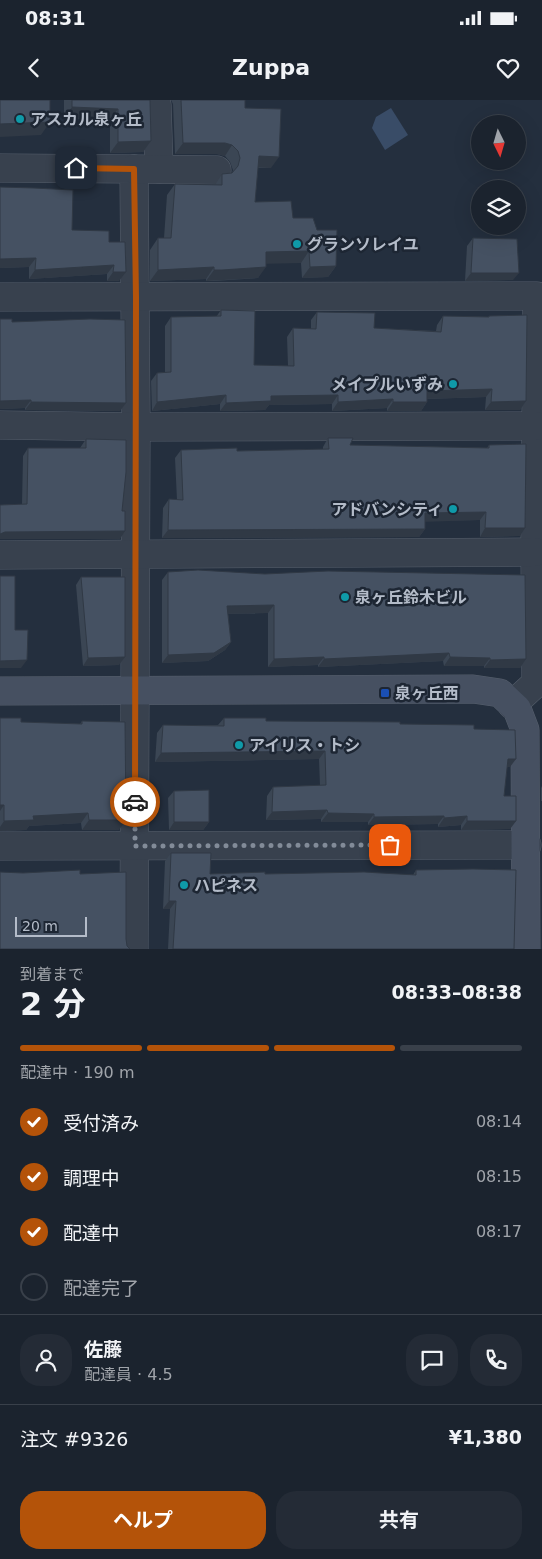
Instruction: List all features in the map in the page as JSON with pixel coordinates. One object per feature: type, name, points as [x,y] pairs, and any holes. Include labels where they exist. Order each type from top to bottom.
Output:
[{"type":"street","points":[[134,949],[136,297],[146,169],[157,105]]},
{"type":"street","points":[[0,168],[217,170]]},
{"type":"street","points":[[0,297],[537,296],[535,552],[539,683],[512,705]]},
{"type":"street","points":[[0,425],[136,427],[536,426]]},
{"type":"street","points":[[0,555],[535,552]]},
{"type":"street","points":[[0,691],[473,688],[500,693],[517,710],[526,730],[532,833],[526,949]]},
{"type":"street","points":[[0,846],[135,846],[532,833]]},
{"type":"water","points":[[391,108],[408,135],[385,150],[372,128],[376,117]]},
{"type":"building","name":"アスカル泉ヶ丘","points":[[0,100],[50,100],[50,122],[0,124]]},
{"type":"building","points":[[72,100],[150,100],[151,141],[118,142],[118,109],[72,107]]},
{"type":"building","points":[[181,100],[245,100],[245,108],[281,109],[279,157],[259,156],[255,202],[291,201],[293,218],[313,218],[317,230],[337,230],[336,266],[310,267],[309,251],[266,252],[266,267],[222,270],[214,270],[214,267],[158,270],[158,238],[171,238],[175,184],[222,185],[222,174],[232,173],[238,166],[240,158],[238,151],[232,145],[225,143],[183,143]]},
{"type":"building","points":[[0,187],[73,190],[72,230],[109,231],[109,242],[125,242],[126,272],[113,272],[114,265],[35,270],[36,258],[0,259]]},
{"type":"building","points":[[473,238],[517,239],[519,273],[471,273]]},
{"type":"building","points":[[221,310],[255,311],[254,365],[294,366],[293,328],[316,329],[317,312],[375,313],[374,328],[441,332],[443,316],[489,317],[527,315],[526,401],[491,402],[492,389],[427,391],[427,402],[393,402],[393,399],[338,402],[338,395],[271,396],[271,401],[226,403],[226,395],[157,402],[157,373],[171,372],[171,317],[221,316]]},
{"type":"building","points":[[0,319],[12,319],[12,322],[90,319],[125,320],[126,403],[0,401]]},
{"type":"building","points":[[328,438],[353,438],[350,445],[489,448],[489,445],[526,444],[525,528],[485,528],[486,512],[425,513],[425,529],[168,530],[169,499],[183,500],[181,450],[237,448],[237,451],[329,449]]},
{"type":"building","points":[[86,439],[126,440],[126,472],[122,511],[125,511],[125,531],[5,532],[0,534],[0,505],[27,504],[28,448],[86,448]]},
{"type":"building","points":[[198,570],[265,574],[328,571],[525,575],[526,659],[490,660],[490,658],[450,657],[449,653],[324,659],[324,657],[274,659],[274,605],[227,606],[231,642],[214,653],[168,655],[168,572]]},
{"type":"building","points":[[0,576],[15,576],[15,630],[28,630],[27,660],[0,661]]},
{"type":"building","points":[[81,577],[125,577],[125,657],[88,658]]},
{"type":"building","points":[[0,718],[21,718],[21,722],[82,724],[82,721],[125,722],[126,820],[89,820],[88,813],[33,816],[34,820],[4,821],[4,805],[0,805]]},
{"type":"building","points":[[224,718],[266,718],[266,721],[400,722],[400,724],[474,725],[474,729],[515,730],[516,759],[508,759],[504,796],[516,796],[516,821],[467,821],[467,816],[444,818],[444,816],[374,817],[374,814],[328,813],[327,810],[272,812],[273,787],[326,785],[325,751],[161,753],[163,725],[224,726]]},
{"type":"building","points":[[209,790],[209,822],[174,822],[174,791]]},
{"type":"building","points":[[171,853],[211,853],[210,874],[364,872],[416,875],[416,870],[516,870],[514,949],[173,949],[176,901],[169,901]]},
{"type":"building","points":[[80,870],[80,874],[126,872],[126,939],[127,946],[130,949],[0,949],[0,872],[23,873]]},
{"type":"way so far","points":[[135,802],[135,846],[390,845]]},
{"type":"place","name":"アスカル泉ヶ丘","points":[[20,119]]},
{"type":"place","name":"グランソレイユ","points":[[297,244]]},
{"type":"place","name":"メイプルいずみ","points":[[453,384]]},
{"type":"place","name":"アドバンシティ","points":[[453,509]]},
{"type":"place","name":"泉ヶ丘鈴木ビル","points":[[345,597]]},
{"type":"place","name":"泉ヶ丘西","points":[[385,693]]},
{"type":"place","name":"アイリス・トシ","points":[[239,745]]},
{"type":"place","name":"ハピネス","points":[[184,885]]},
{"type":"route","points":[[76,168],[134,169],[136,297],[135,802]]}]
